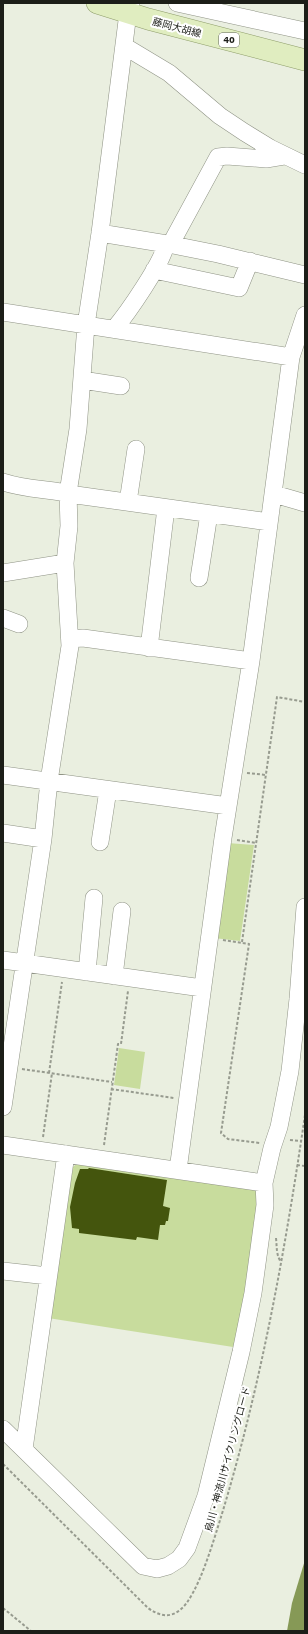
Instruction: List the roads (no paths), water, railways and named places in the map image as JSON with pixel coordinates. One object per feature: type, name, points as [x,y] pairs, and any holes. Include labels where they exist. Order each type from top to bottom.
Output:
[{"type":"main road","name":"藤岡大胡線","points":[[97,3],[129,8],[305,60]]},
{"type":"street","points":[[177,3],[305,31]]},
{"type":"street","points":[[3,1107],[43,838],[49,781],[70,646],[64,563],[68,526],[68,493],[78,429],[86,325],[100,234],[129,8]]},
{"type":"street","points":[[124,46],[169,73],[220,116],[284,156],[305,165]]},
{"type":"street","points":[[114,330],[122,320],[174,238],[218,157],[227,156],[266,159],[284,156]]},
{"type":"street","points":[[100,234],[169,244],[250,261],[305,276]]},
{"type":"street","points":[[154,270],[239,288],[250,261]]},
{"type":"street","points":[[3,312],[291,357]]},
{"type":"street","points":[[178,1170],[223,838],[251,661],[291,357],[305,315]]},
{"type":"street","points":[[82,380],[121,386]]},
{"type":"street","points":[[128,502],[136,449]]},
{"type":"street","points":[[3,482],[25,488],[60,490],[68,493],[269,522]]},
{"type":"street","points":[[274,494],[280,494],[305,503]]},
{"type":"street","points":[[149,648],[166,508]]},
{"type":"street","points":[[199,578],[209,514]]},
{"type":"street","points":[[3,573],[64,563]]},
{"type":"street","points":[[3,618],[19,624]]},
{"type":"street","points":[[70,639],[83,638],[251,661]]},
{"type":"street","points":[[3,774],[228,806]]},
{"type":"street","points":[[100,842],[108,790]]},
{"type":"street","points":[[3,834],[43,838]]},
{"type":"street","points":[[87,972],[94,898]]},
{"type":"street","points":[[3,1429],[144,1566],[157,1569],[168,1566],[179,1559],[187,1548],[206,1496],[253,1293],[264,1205],[264,1183],[273,1144],[279,1127],[290,1071],[298,999],[305,906]]},
{"type":"street","points":[[122,911],[122,977]]},
{"type":"street","points":[[3,960],[202,988]]},
{"type":"street","points":[[3,1145],[264,1183]]},
{"type":"street","points":[[24,1449],[66,1154]]},
{"type":"street","points":[[3,1270],[48,1276]]}]
